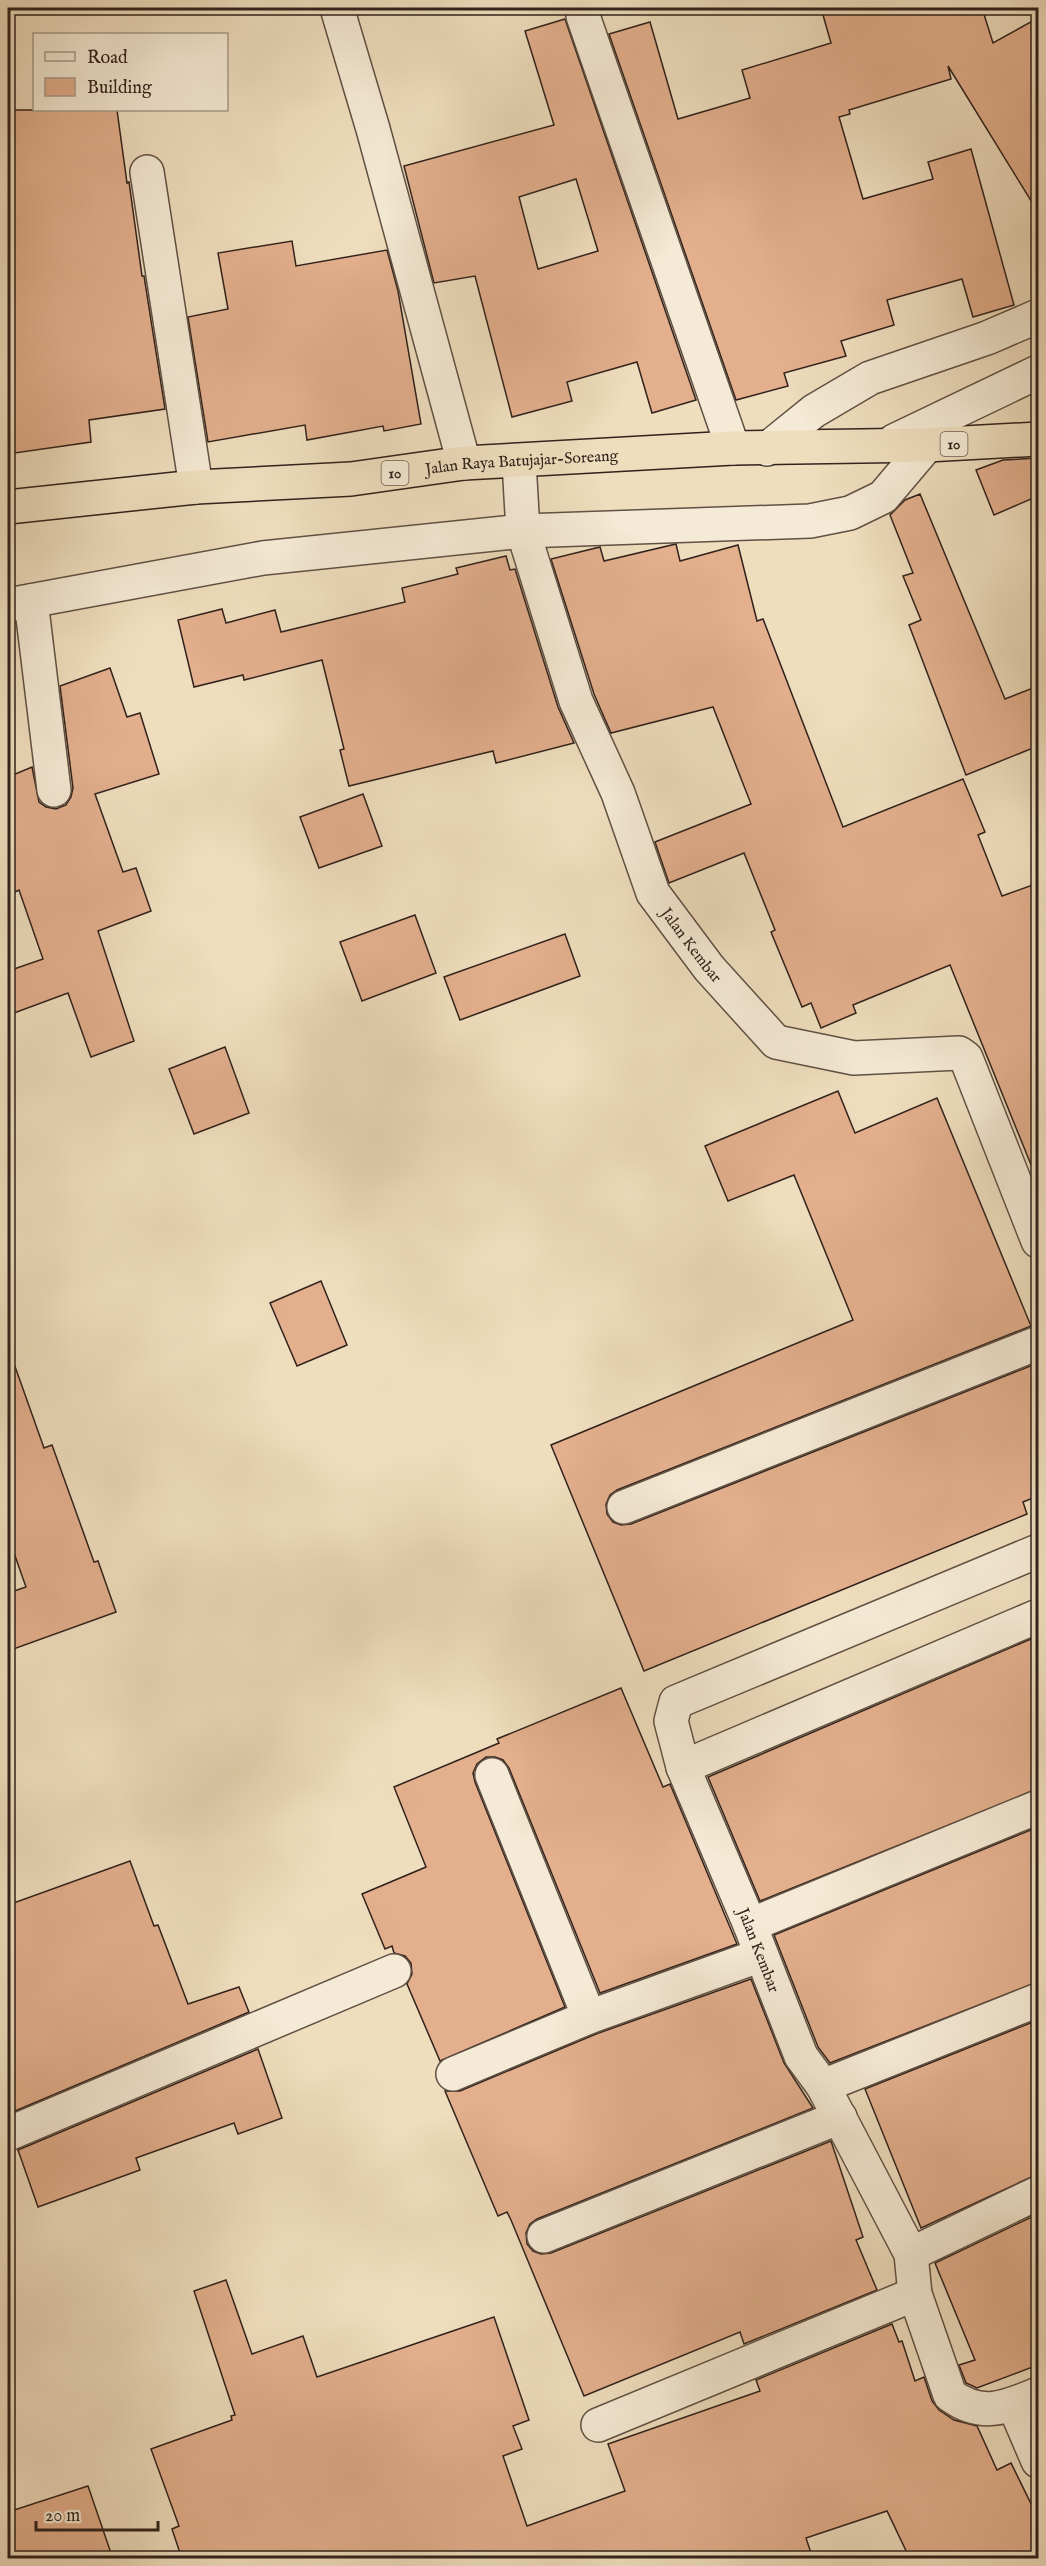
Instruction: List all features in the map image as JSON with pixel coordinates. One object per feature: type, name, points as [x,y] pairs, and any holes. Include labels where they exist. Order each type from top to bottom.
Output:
[{"type":"highway","name":"Jalan Raya Batujajar-Soreang","points":[[8,507],[196,487],[351,479],[464,463],[520,472],[733,448],[927,445],[1038,439]]},
{"type":"street","points":[[337,8],[374,129],[464,463]]},
{"type":"street","points":[[584,16],[733,448]]},
{"type":"street","points":[[147,172],[196,487]]},
{"type":"street","points":[[775,449],[814,411],[870,378],[987,338],[1038,316]]},
{"type":"street","points":[[875,446],[1038,372]]},
{"type":"street","points":[[54,790],[19,603],[263,558],[523,526],[810,521],[850,513],[883,497],[927,445]]},
{"type":"street","name":"Jalan Kembar","points":[[520,472],[523,526],[576,701],[618,793],[653,893],[709,968],[776,1042],[854,1058],[959,1053],[966,1058],[1038,1241]]},
{"type":"street","points":[[624,1507],[1038,1343]]},
{"type":"street","name":"Jalan Kembar","points":[[1026,2400],[978,2410],[964,2405],[950,2395],[915,2294],[910,2254],[823,2086],[801,2056],[750,1925],[683,1767],[670,1721],[676,1702],[1038,1551]]},
{"type":"street","points":[[683,1767],[1038,1616]]},
{"type":"street","points":[[492,1775],[589,2017]]},
{"type":"street","points":[[750,1925],[1038,1807]]},
{"type":"street","points":[[453,2074],[589,2017],[761,1955]]},
{"type":"street","points":[[8,2134],[394,1971]]},
{"type":"street","points":[[823,2086],[1038,2000]]},
{"type":"street","points":[[544,2236],[840,2117]]},
{"type":"street","points":[[910,2254],[1038,2193]]},
{"type":"street","points":[[598,2425],[915,2294]]},
{"type":"street","points":[[1026,2400],[1038,2462]]},
{"type":"building","points":[[821,8],[982,8],[993,43],[1038,18],[1038,212],[948,66],[951,79],[849,110],[850,114],[839,117],[863,199],[933,179],[928,162],[971,149],[1014,305],[973,317],[962,279],[887,300],[894,325],[841,341],[846,356],[784,373],[788,386],[736,400],[609,34],[650,22],[678,119],[750,98],[742,70],[831,43]]},
{"type":"building","points":[[565,19],[696,400],[652,413],[637,362],[567,382],[572,401],[512,417],[475,276],[434,283],[404,166],[554,125],[525,31]],"holes":[[[576,179],[598,251],[538,269],[519,197]]]},
{"type":"building","points":[[8,110],[117,111],[165,409],[89,420],[91,442],[8,454]]},
{"type":"building","points":[[292,241],[296,266],[387,250],[398,291],[421,424],[384,431],[383,426],[307,440],[305,425],[208,442],[188,317],[228,309],[218,253]]},
{"type":"building","points":[[1038,458],[1038,496],[994,515],[976,470],[1003,460]]},
{"type":"building","points":[[920,494],[1005,699],[1038,686],[1038,746],[966,775],[909,625],[921,620],[903,576],[913,573],[890,515],[905,500]]},
{"type":"building","points":[[676,544],[680,561],[738,545],[757,621],[763,619],[843,827],[963,779],[985,832],[978,835],[1002,896],[1038,883],[1038,1182],[950,965],[853,1005],[856,1013],[821,1028],[811,1003],[802,1007],[771,932],[775,930],[744,853],[669,883],[655,842],[751,804],[713,707],[611,733],[594,694],[551,559],[600,547],[604,561]]},
{"type":"building","points":[[506,556],[510,570],[515,569],[558,707],[574,743],[496,763],[493,751],[349,786],[340,750],[344,749],[322,660],[244,680],[243,675],[194,687],[178,620],[222,609],[226,623],[275,610],[281,632],[405,602],[402,588],[458,574],[456,568]]},
{"type":"building","points":[[110,668],[127,717],[140,713],[159,774],[95,794],[123,872],[136,868],[151,911],[98,931],[134,1041],[91,1057],[68,993],[14,1013],[8,995],[8,971],[43,959],[19,890],[15,892],[8,870],[8,777],[32,767],[39,802],[46,807],[56,809],[66,805],[73,788],[60,686]]},
{"type":"building","points":[[363,794],[382,846],[319,868],[300,817]]},
{"type":"building","points":[[415,915],[436,973],[362,1001],[340,942]]},
{"type":"building","points":[[565,934],[580,976],[460,1020],[444,977]]},
{"type":"building","points":[[225,1047],[249,1113],[194,1134],[169,1069]]},
{"type":"building","points":[[838,1091],[855,1133],[937,1098],[1031,1326],[617,1490],[610,1495],[606,1504],[607,1514],[613,1522],[621,1525],[631,1524],[1038,1363],[1038,1496],[1023,1502],[1027,1514],[644,1671],[551,1445],[853,1320],[794,1175],[728,1201],[705,1146]]},
{"type":"building","points":[[321,1281],[347,1345],[297,1366],[270,1303]]},
{"type":"building","points":[[12,1358],[44,1448],[52,1445],[94,1562],[98,1561],[116,1612],[8,1651],[8,1593],[26,1587],[8,1536],[8,1359]]},
{"type":"building","points":[[1038,1636],[1038,1789],[760,1901],[708,1777]]},
{"type":"building","points":[[621,1688],[663,1787],[670,1784],[737,1944],[600,1993],[509,1768],[503,1760],[486,1757],[477,1764],[473,1773],[475,1782],[565,2007],[440,2061],[407,1984],[412,1974],[411,1963],[405,1956],[394,1953],[392,1946],[385,1949],[362,1894],[426,1867],[394,1787],[499,1743],[497,1739]]},
{"type":"building","points":[[1038,1827],[1038,1982],[830,2063],[818,2047],[774,1935]]},
{"type":"building","points":[[130,1861],[154,1926],[158,1925],[188,2004],[239,1987],[249,2012],[8,2114],[8,1905]]},
{"type":"building","points":[[751,1979],[784,2063],[813,2108],[537,2219],[530,2224],[526,2233],[527,2244],[533,2251],[541,2254],[551,2253],[831,2141],[863,2237],[856,2240],[877,2290],[744,2344],[740,2332],[584,2396],[511,2220],[507,2212],[498,2216],[445,2091],[460,2091],[596,2034]]},
{"type":"building","points":[[1038,2020],[1038,2174],[921,2228],[865,2089]]},
{"type":"building","points":[[258,2049],[282,2118],[238,2134],[234,2123],[136,2158],[140,2170],[38,2207],[18,2150]]},
{"type":"building","points":[[1038,2214],[1038,2365],[977,2388],[966,2383],[959,2365],[975,2360],[935,2263]]},
{"type":"building","points":[[226,2280],[252,2354],[303,2336],[317,2377],[494,2317],[529,2420],[513,2426],[522,2449],[503,2456],[527,2526],[625,2491],[608,2444],[760,2391],[756,2380],[892,2324],[899,2342],[902,2341],[915,2381],[924,2377],[932,2401],[939,2410],[954,2420],[977,2426],[997,2470],[1011,2463],[1038,2518],[1038,2559],[910,2559],[887,2511],[806,2538],[813,2559],[182,2559],[172,2529],[179,2526],[151,2449],[232,2420],[231,2416],[235,2415],[194,2291]]},
{"type":"building","points":[[88,2486],[113,2559],[8,2559],[8,2512]]}]
